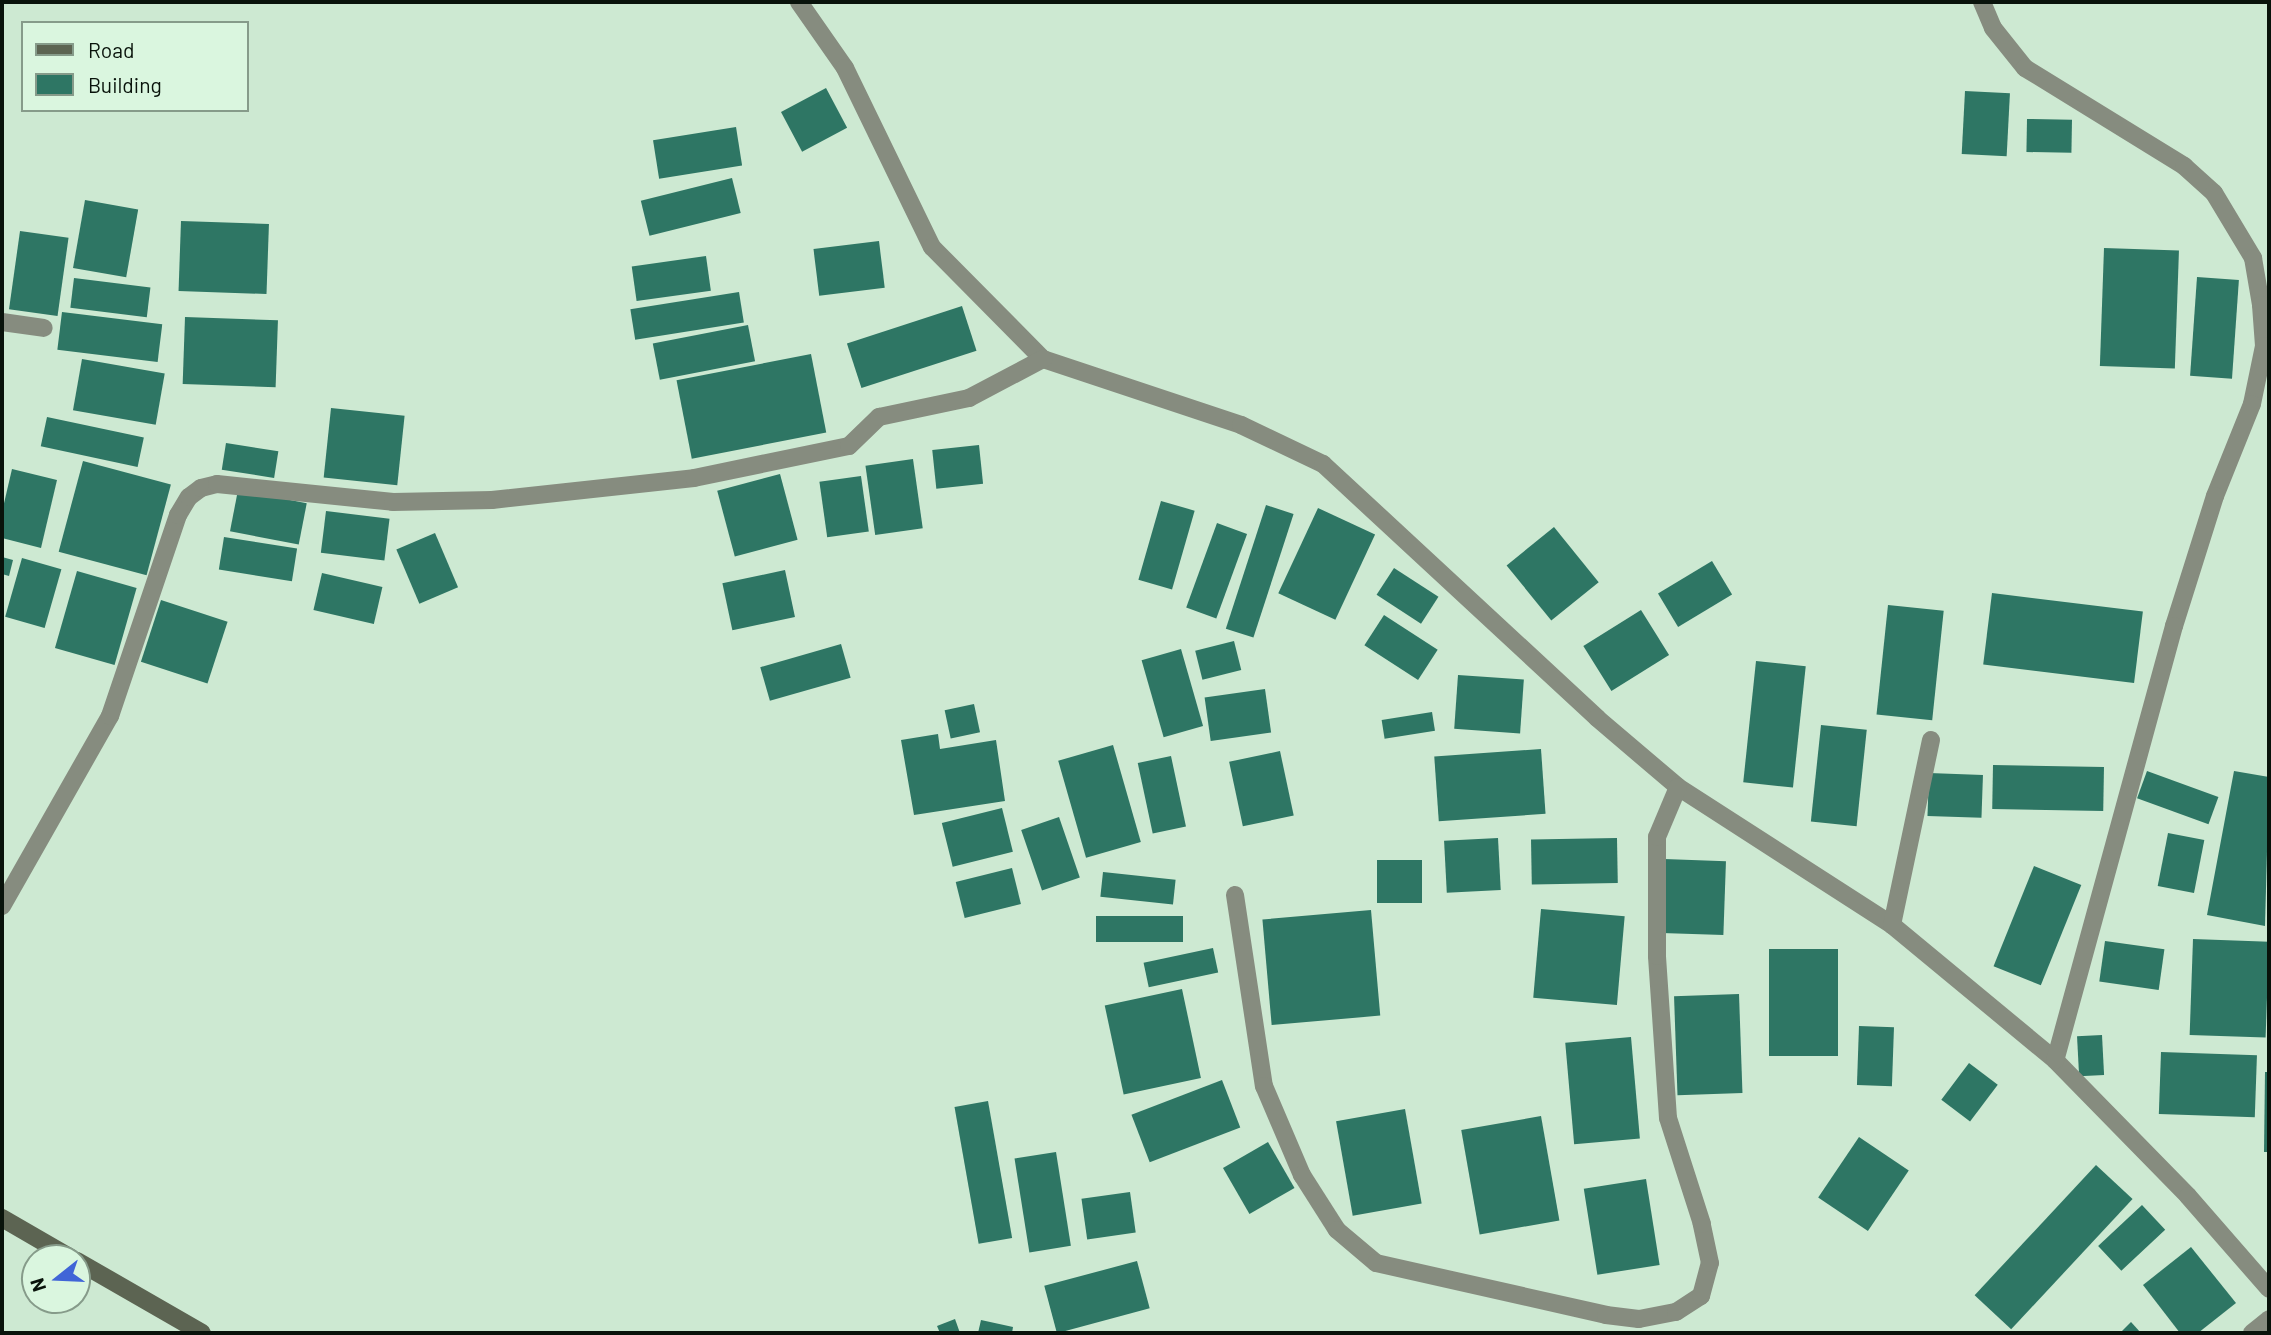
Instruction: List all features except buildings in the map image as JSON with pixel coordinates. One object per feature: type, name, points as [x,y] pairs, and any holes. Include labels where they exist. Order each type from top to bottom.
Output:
[{"type":"street","points":[[799,2],[845,68],[932,247],[1043,359],[1241,425],[1323,464],[1597,718],[1678,787],[1892,925],[2055,1060],[2188,1196],[2269,1289]]},
{"type":"street","points":[[1982,2],[1993,29],[2025,68],[2184,166],[2214,193],[2253,257],[2262,305],[2264,346],[2252,404],[2215,496],[2174,626],[2055,1060]]},
{"type":"street","points":[[2,322],[44,328]]},
{"type":"street","points":[[2,906],[110,716],[178,515],[189,497],[201,488],[217,484],[393,502],[492,500],[694,478],[849,446],[878,417],[968,398],[1043,359]]},
{"type":"street","points":[[1892,925],[1931,740]]},
{"type":"street","points":[[1235,895],[1264,1086],[1302,1175],[1337,1230],[1376,1264],[1606,1315],[1639,1319],[1676,1312],[1701,1296],[1710,1263],[1702,1224],[1668,1118],[1662,1037],[1657,837],[1678,787]]},
{"type":"street","points":[[2,1218],[47,1244]]},
{"type":"street","points":[[91,1269],[202,1333]]},
{"type":"street","points":[[2252,1333],[2269,1319]]}]
